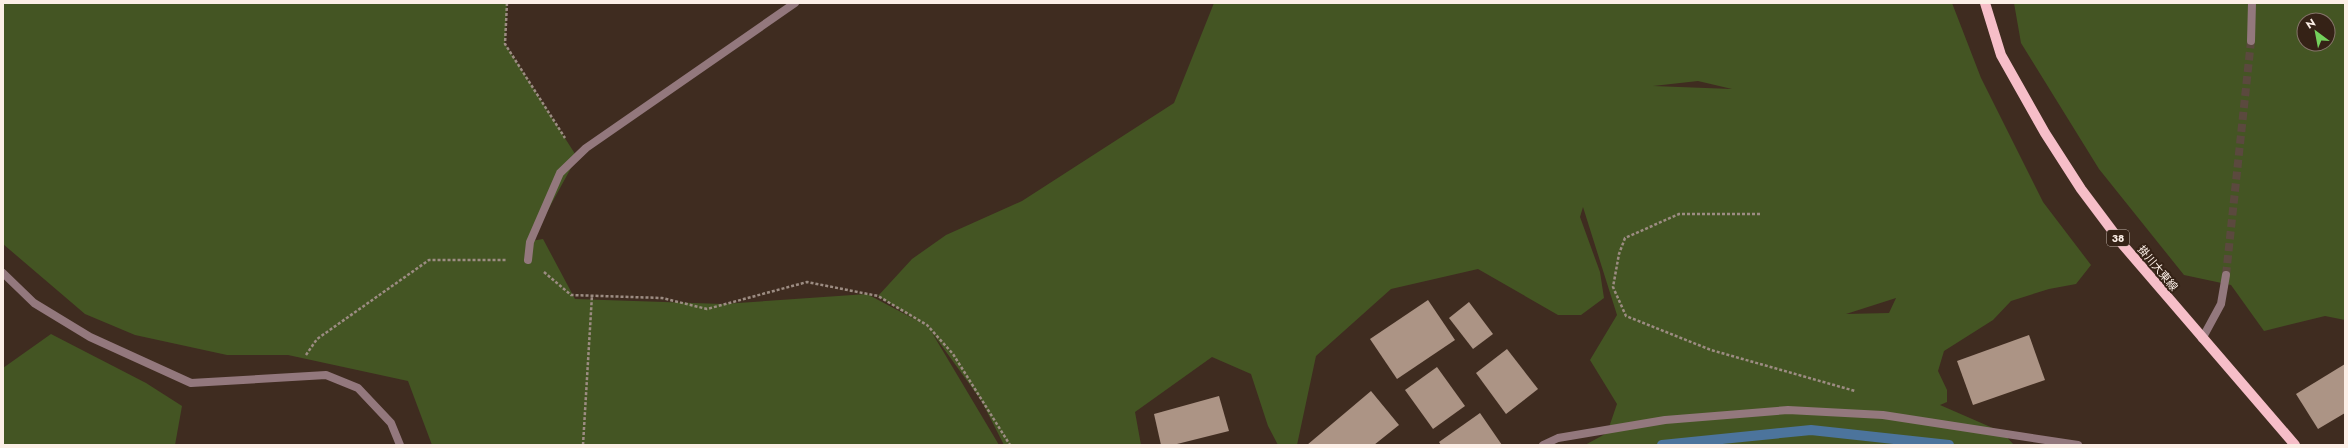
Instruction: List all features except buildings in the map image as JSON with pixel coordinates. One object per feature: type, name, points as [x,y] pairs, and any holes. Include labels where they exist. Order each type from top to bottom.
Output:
[{"type":"main road","name":"掛川大東線","points":[[1985,3],[2001,55],[2045,133],[2081,189],[2123,245],[2202,339],[2295,445]]},
{"type":"street","points":[[528,260],[530,242],[560,172],[586,148],[795,3]]},
{"type":"street","points":[[2251,41],[2252,3]]},
{"type":"street","points":[[3,273],[34,303],[90,337],[191,383],[229,379],[289,378],[326,375],[358,388],[391,423],[400,445]]},
{"type":"street","points":[[2202,339],[2222,304],[2226,275]]},
{"type":"street","points":[[1543,445],[1558,438],[1688,418],[1788,410],[1883,415],[2078,445]]},
{"type":"path","points":[[507,3],[505,44],[577,157]]},
{"type":"path","points":[[1760,214],[1679,214],[1625,238],[1619,254],[1613,287],[1626,316],[1711,350],[1854,390],[1883,415]]},
{"type":"path","points":[[289,378],[317,339],[429,260],[528,260],[571,295],[662,298],[707,309],[807,282],[878,296],[927,325],[953,354],[1010,445]]},
{"type":"path","points":[[583,445],[592,295]]},
{"type":"green space","points":[[3,3],[507,3],[505,44],[577,157],[531,241],[543,239],[575,299],[723,304],[867,294],[918,321],[878,296],[912,259],[946,235],[1022,201],[1174,103],[1214,3],[1952,3],[1981,78],[2043,202],[2091,265],[2076,284],[2049,289],[2011,301],[1993,320],[1944,351],[1938,371],[1947,390],[1947,402],[1940,405],[2002,432],[2014,445],[1585,445],[1607,433],[1617,404],[1590,360],[1617,315],[1583,207],[1580,217],[1600,272],[1604,298],[1581,315],[1558,315],[1478,269],[1391,289],[1316,356],[1297,445],[1278,445],[1268,426],[1251,374],[1212,357],[1135,412],[1141,445],[1004,445],[981,400],[931,331],[999,445],[432,445],[408,381],[288,355],[227,355],[135,335],[85,314],[3,244]],"holes":[[[1698,81],[1732,89],[1653,86]],[[1896,298],[1889,313],[1846,314]]]},
{"type":"green space","points":[[2014,3],[2345,3],[2345,320],[2325,316],[2264,331],[2231,285],[2184,275],[2099,169],[2021,43]]},
{"type":"green space","points":[[51,334],[146,383],[182,406],[175,445],[3,445],[3,368]]},
{"type":"waterway","points":[[1662,445],[1811,430],[1949,445]]},
{"type":"tunnel","points":[[2226,275],[2251,41]]}]
